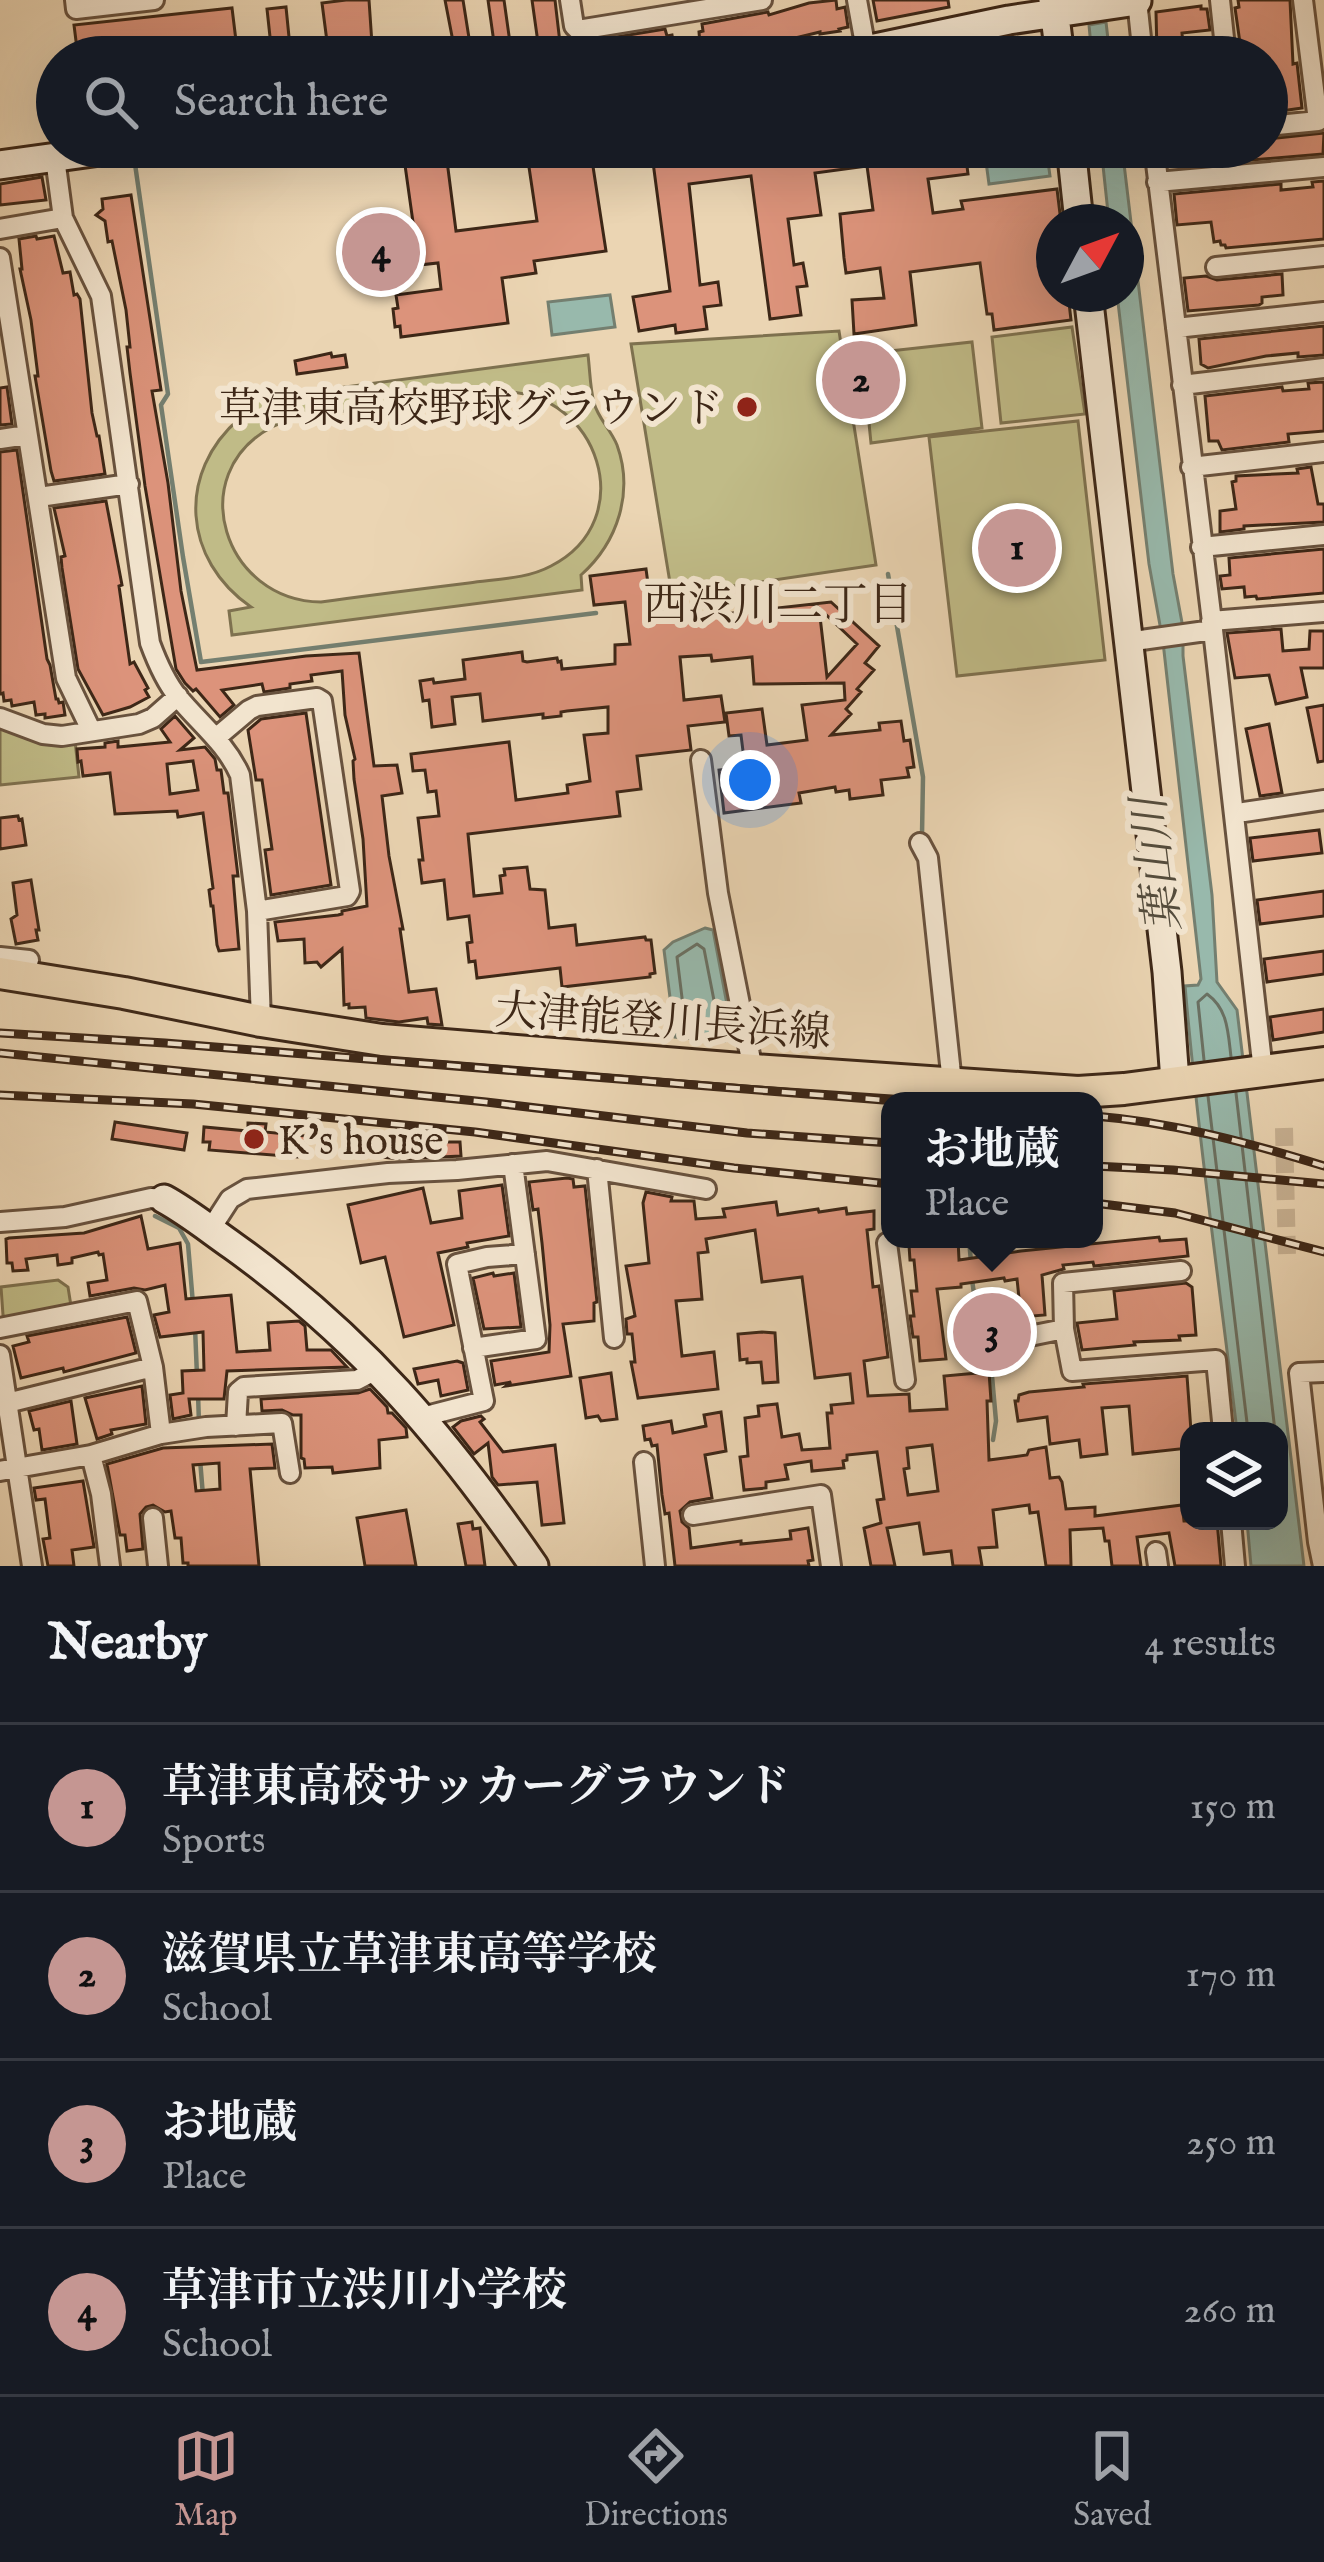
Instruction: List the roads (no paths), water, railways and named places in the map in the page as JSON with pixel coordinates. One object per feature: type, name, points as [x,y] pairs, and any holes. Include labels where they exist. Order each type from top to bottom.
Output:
[{"type":"main road","name":"大津能登川長浜線","points":[[14,967],[261,1021],[382,1040],[753,1070],[1078,1092],[1324,1063]]},
{"type":"street","points":[[75,0],[76,9],[154,0]]},
{"type":"street","points":[[570,0],[578,30],[762,0]]},
{"type":"street","points":[[857,0],[863,36]]},
{"type":"street","points":[[1220,0],[1224,36]]},
{"type":"street","points":[[1288,124],[1318,122],[1303,0]]},
{"type":"street","points":[[932,36],[1057,9],[1136,1],[1141,36]]},
{"type":"street","points":[[0,165],[36,160]]},
{"type":"street","points":[[1157,182],[1324,167]]},
{"type":"street","points":[[56,168],[63,218],[101,296],[150,643],[178,697],[217,737],[240,775],[257,911],[261,1021]]},
{"type":"street","points":[[1073,168],[1077,204]]},
{"type":"street","points":[[1156,168],[1212,626],[1258,1071]]},
{"type":"street","points":[[0,229],[63,218]]},
{"type":"street","points":[[1216,267],[1324,256]]},
{"type":"street","points":[[0,258],[66,677],[91,730]]},
{"type":"street","points":[[1090,312],[1180,1080]]},
{"type":"street","points":[[1175,328],[1324,312]]},
{"type":"street","points":[[1182,385],[1324,368]]},
{"type":"street","points":[[0,439],[27,435]]},
{"type":"street","points":[[1191,467],[1324,452]]},
{"type":"street","points":[[39,497],[129,484]]},
{"type":"street","points":[[1201,547],[1324,536]]},
{"type":"street","points":[[1127,642],[1324,612]]},
{"type":"street","points":[[0,718],[62,736],[139,724],[178,697]]},
{"type":"street","points":[[217,737],[257,706],[322,700],[350,891],[347,896],[257,911]]},
{"type":"street","points":[[701,760],[718,892],[753,1070]]},
{"type":"street","points":[[1244,812],[1324,800]]},
{"type":"street","points":[[920,843],[928,858],[952,1083]]},
{"type":"street","points":[[0,957],[14,967]]},
{"type":"street","points":[[0,986],[101,1002],[124,993]]},
{"type":"street","points":[[211,1230],[230,1199],[247,1190],[388,1173],[548,1161],[706,1189]]},
{"type":"street","points":[[473,1348],[536,1339],[513,1164]]},
{"type":"street","points":[[597,1169],[614,1338]]},
{"type":"street","points":[[0,1222],[64,1217],[164,1199],[301,1297],[379,1370],[465,1468],[534,1566]]},
{"type":"street","points":[[888,1248],[905,1380]]},
{"type":"street","points":[[422,1418],[484,1401],[457,1264],[525,1255]]},
{"type":"street","points":[[1181,1271],[1063,1282],[1064,1329],[1072,1371],[1216,1360],[1221,1422]]},
{"type":"street","points":[[0,1328],[137,1301],[153,1367],[161,1434]]},
{"type":"street","points":[[982,1349],[1064,1329]]},
{"type":"street","points":[[0,1355],[9,1470],[32,1566]]},
{"type":"street","points":[[7,1402],[153,1367]]},
{"type":"street","points":[[236,1426],[238,1392],[244,1387],[357,1380],[379,1370]]},
{"type":"street","points":[[1323,1566],[1299,1373],[1324,1372]]},
{"type":"street","points":[[9,1470],[91,1455],[161,1434],[282,1423],[290,1473]]},
{"type":"street","points":[[91,1455],[110,1566]]},
{"type":"street","points":[[644,1462],[655,1566]]},
{"type":"street","points":[[693,1515],[821,1495],[831,1566]]},
{"type":"street","points":[[154,1518],[158,1566]]},
{"type":"street","points":[[1232,1530],[1235,1566]]},
{"type":"water","points":[[1106,22],[1108,36],[1090,36],[1089,25]]},
{"type":"water","points":[[987,168],[1049,168],[1050,176],[989,184]]},
{"type":"water","points":[[1103,168],[1125,168],[1129,204],[1107,204]]},
{"type":"water","points":[[610,295],[615,327],[552,335],[548,302]]},
{"type":"water","points":[[1119,312],[1142,312],[1183,628],[1217,982],[1237,1010],[1287,1422],[1236,1422],[1185,986],[1198,985],[1201,979],[1163,642]]},
{"type":"water","points":[[705,928],[713,930],[732,1031],[725,1041],[675,1037],[664,950]]},
{"type":"water","points":[[1288,1433],[1304,1566],[1251,1566],[1248,1530],[1288,1530]]},
{"type":"waterway","points":[[136,168],[168,394],[161,405],[201,662],[596,613]]},
{"type":"waterway","points":[[888,574],[923,777],[922,835]]},
{"type":"waterway","points":[[155,1216],[179,1228],[188,1244],[193,1304]]},
{"type":"waterway","points":[[970,1248],[971,1262]]},
{"type":"waterway","points":[[972,1280],[985,1338]]},
{"type":"waterway","points":[[195,1327],[197,1376]]},
{"type":"waterway","points":[[990,1354],[996,1421],[993,1440]]},
{"type":"waterway","points":[[198,1393],[199,1424]]},
{"type":"waterway","points":[[200,1459],[203,1496]]},
{"type":"tunnel","points":[[1284,1128],[1287,1257]]},
{"type":"railway","points":[[0,1033],[881,1100]]},
{"type":"railway","points":[[0,1053],[747,1133],[881,1142]]},
{"type":"railway","points":[[0,1095],[193,1104],[475,1132],[881,1183]]},
{"type":"railway","points":[[1103,1117],[1211,1135],[1324,1166]]},
{"type":"railway","points":[[1103,1166],[1324,1184]]},
{"type":"railway","points":[[1103,1204],[1175,1213],[1324,1252]]},
{"type":"place","name":"草津市立渋川小学校","points":[[381,252]]},
{"type":"place","name":"滋賀県立草津東高等学校","points":[[861,380]]},
{"type":"place","name":"草津東高校野球グラウンド","points":[[747,407]]},
{"type":"place","name":"草津東高校サッカーグラウンド","points":[[1017,548]]},
{"type":"place","name":"K's house","points":[[254,1139]]},
{"type":"place","name":"お地蔵","points":[[992,1332]]},
{"type":"district","name":"西渋川二丁目","points":[[778,603]]},
{"type":"water label","name":"葉山川","points":[[1155,865]]}]
